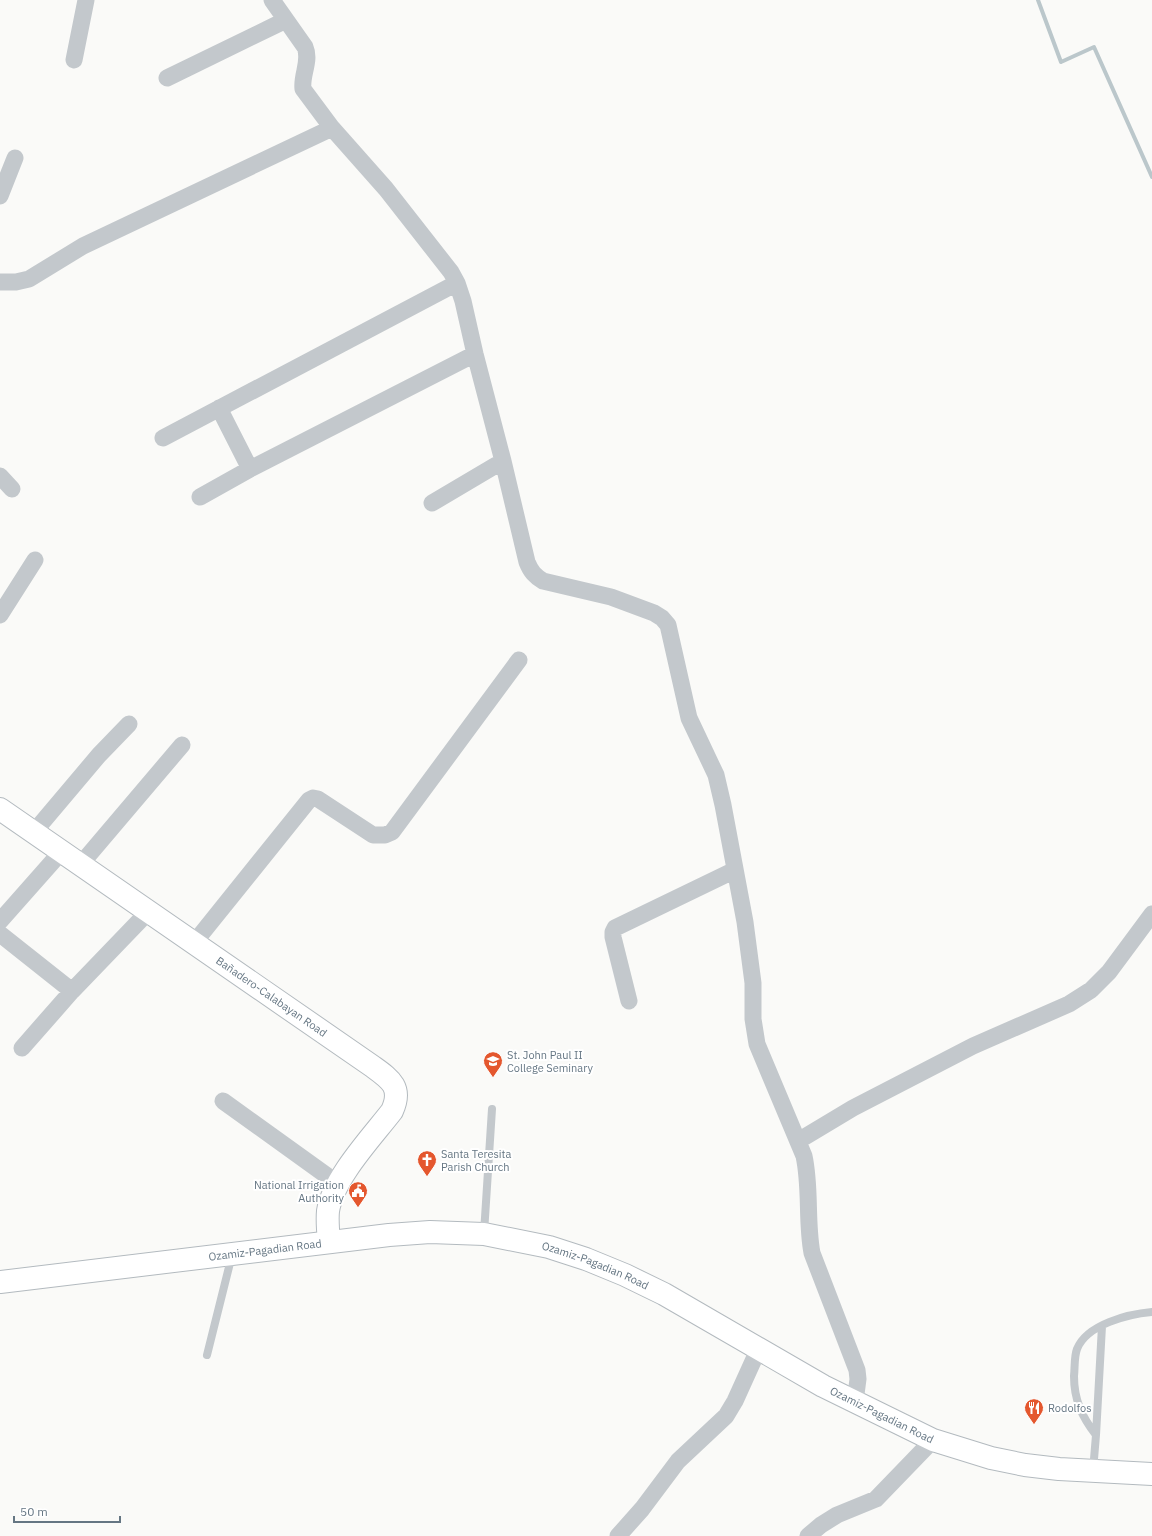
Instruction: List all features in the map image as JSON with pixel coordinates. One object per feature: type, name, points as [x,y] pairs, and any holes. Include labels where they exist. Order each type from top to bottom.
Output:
[{"type":"main road","name":"Bañadero-Calabayan Road","points":[[0,809],[62,850],[387,1076],[394,1085],[397,1094],[396,1102],[392,1111],[337,1183],[328,1210],[329,1242]]},
{"type":"main road","name":"Ozamiz-Pagadian Road","points":[[0,1282],[329,1242],[430,1232],[484,1234],[549,1247],[586,1259],[625,1275],[664,1294],[855,1402],[933,1440],[990,1458],[1025,1465],[1058,1469],[1152,1474]]},
{"type":"street","points":[[74,60],[86,0]]},
{"type":"street","points":[[272,0],[307,51],[303,89],[332,128],[386,190],[451,272],[457,283],[463,301],[530,570],[535,576],[543,581],[611,597],[654,613],[662,618],[668,625],[689,718],[716,775],[723,806],[745,922],[753,983],[754,1032],[756,1044],[804,1156],[808,1173],[809,1236],[812,1253],[857,1370],[858,1380],[855,1402]]},
{"type":"street","points":[[167,78],[286,20]]},
{"type":"street","points":[[0,282],[16,282],[29,279],[83,246],[332,128]]},
{"type":"street","points":[[0,196],[15,158]]},
{"type":"street","points":[[163,438],[457,283]]},
{"type":"street","points":[[200,497],[250,469],[475,354]]},
{"type":"street","points":[[219,408],[250,469]]},
{"type":"street","points":[[432,503],[503,461]]},
{"type":"street","points":[[0,476],[12,489]]},
{"type":"street","points":[[0,615],[35,560]]},
{"type":"street","points":[[194,943],[309,800],[313,798],[318,799],[373,835],[385,835],[392,832],[519,660]]},
{"type":"street","points":[[34,832],[99,756],[129,724]]},
{"type":"street","points":[[81,864],[182,745]]},
{"type":"street","points":[[0,921],[62,850]]},
{"type":"street","points":[[629,1001],[612,937],[615,928],[735,870]]},
{"type":"street","points":[[22,1048],[72,992],[149,911]]},
{"type":"street","points":[[798,1141],[853,1108],[973,1046],[1069,1004],[1091,990],[1109,972],[1152,914]]},
{"type":"street","points":[[0,934],[72,992]]},
{"type":"street","points":[[223,1101],[337,1183]]},
{"type":"street","points":[[618,1536],[642,1509],[678,1461],[726,1416],[735,1401],[759,1348]]},
{"type":"street","points":[[808,1536],[821,1525],[837,1515],[876,1499],[933,1440]]},
{"type":"lane","points":[[484,1234],[492,1109]]},
{"type":"lane","points":[[207,1355],[233,1253]]},
{"type":"lane","points":[[1096,1435],[1083,1418],[1076,1397],[1075,1358],[1080,1342],[1102,1326],[1122,1317],[1152,1312]]},
{"type":"lane","points":[[1093,1471],[1102,1326]]},
{"type":"waterway","points":[[1038,0],[1061,62],[1094,47],[1152,177]]},
{"type":"place","name":"St. John Paul II College Seminary","points":[[493,1078]]},
{"type":"place","name":"Santa Teresita Parish Church","points":[[427,1177]]},
{"type":"place","name":"National Irrigation Authority","points":[[358,1208]]},
{"type":"place","name":"Rodolfos","points":[[1034,1425]]}]
